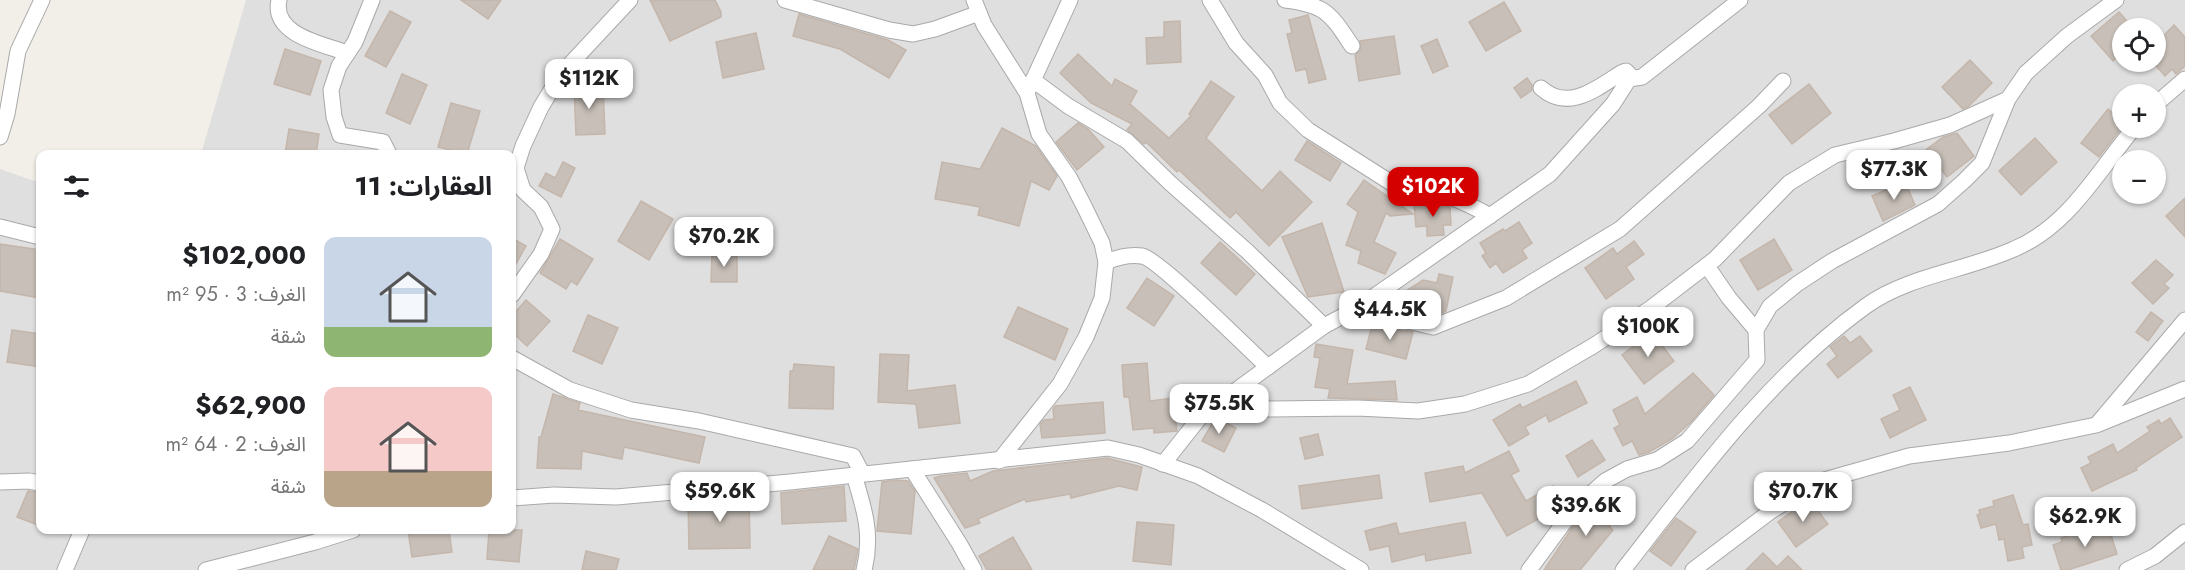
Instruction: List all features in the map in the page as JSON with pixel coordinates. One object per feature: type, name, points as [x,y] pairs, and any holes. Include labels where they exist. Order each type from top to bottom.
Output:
[{"type":"street","points":[[0,137],[7,114],[18,51],[42,0]]},
{"type":"street","points":[[279,0],[277,9],[280,20],[307,41],[348,53]]},
{"type":"street","points":[[372,0],[355,42],[339,66],[331,90],[334,117],[340,135],[383,142],[387,150]]},
{"type":"street","points":[[516,289],[541,255],[552,229],[541,207],[523,190],[516,168],[523,146],[541,106],[561,74],[630,0]]},
{"type":"street","points":[[785,0],[889,30],[913,34],[935,29],[976,6],[984,25],[1030,86],[1127,141],[1170,183],[1247,251],[1324,326]]},
{"type":"street","points":[[999,461],[1060,384],[1086,337],[1102,298],[1106,262],[1102,243],[1074,186],[1039,134],[1030,86],[1070,0]]},
{"type":"street","points":[[1210,0],[1236,44],[1265,75],[1280,103],[1308,130],[1393,184],[1405,189],[1439,194],[1461,201],[1490,216]]},
{"type":"street","points":[[1286,0],[1311,3],[1328,14],[1352,46]]},
{"type":"street","points":[[1629,79],[1642,77],[1740,0]]},
{"type":"street","points":[[1529,570],[1571,513],[1605,482],[1627,469],[1657,460],[1687,441],[1758,360],[1756,330],[1770,306],[1797,284],[1832,261],[1938,204],[1964,181],[1982,163],[2008,99],[2026,73],[2067,36],[2116,0]]},
{"type":"street","points":[[1163,464],[1201,416],[1324,326],[1356,309],[1550,174],[1613,104],[1629,79],[1629,74],[1626,71],[1621,73],[1589,92],[1572,98],[1558,99],[1541,88]]},
{"type":"street","points":[[2166,95],[2185,79]]},
{"type":"street","points":[[1356,309],[1433,327],[1506,298],[1620,229],[1759,106],[1783,81]]},
{"type":"street","points":[[1220,402],[1269,409],[1358,408],[1418,411],[1464,404],[1528,384],[1593,346],[1651,308],[1707,266],[1789,183],[1836,155],[1950,124],[2008,99]]},
{"type":"street","points":[[1623,570],[1745,419],[1812,350],[1868,304],[1927,277],[2016,249],[2038,235],[2063,217],[2126,138]]},
{"type":"street","points":[[0,227],[36,236]]},
{"type":"street","points":[[1106,262],[1120,256],[1145,256],[1170,276],[1268,367]]},
{"type":"street","points":[[1707,266],[1729,298],[1756,330]]},
{"type":"street","points":[[2096,425],[2185,320]]},
{"type":"street","points":[[516,360],[570,390],[631,410],[699,421],[853,456],[868,524],[868,555],[864,570]]},
{"type":"street","points":[[1693,570],[1771,511],[1821,481],[1909,456],[2009,443],[2096,425],[2185,389]]},
{"type":"street","points":[[516,498],[554,495],[616,497],[999,461],[1108,448],[1198,476],[1262,510],[1361,570]]},
{"type":"street","points":[[912,469],[974,570]]},
{"type":"street","points":[[0,482],[36,482]]},
{"type":"street","points":[[2127,570],[2155,556],[2185,532]]},
{"type":"street","points":[[65,570],[80,534]]},
{"type":"street","points":[[206,570],[340,534]]},
{"type":"shaded area","points":[[246,0],[2185,0],[2185,570],[0,570],[0,169],[36,182],[36,534],[516,534],[516,150],[202,150]]},
{"type":"building","points":[[461,0],[501,0],[488,19]]},
{"type":"building","points":[[650,0],[715,0],[721,17],[670,41]]},
{"type":"building","points":[[1504,2],[1521,31],[1486,51],[1469,22]]},
{"type":"building","points":[[390,11],[411,22],[386,67],[365,56]]},
{"type":"building","points":[[2119,12],[2124,18],[2112,18]]},
{"type":"building","points":[[799,14],[888,40],[906,50],[889,78],[840,49],[793,36]]},
{"type":"building","points":[[1308,15],[1326,79],[1309,83],[1306,69],[1296,71],[1287,34],[1292,33],[1289,20]]},
{"type":"building","points":[[2112,18],[2112,60],[2091,36]]},
{"type":"building","points":[[1180,21],[1181,62],[1147,64],[1146,38],[1164,37],[1164,22]]},
{"type":"building","points":[[2174,25],[2185,37],[2185,66],[2176,74],[2172,69],[2165,76],[2161,72],[2166,72],[2166,33]]},
{"type":"building","points":[[756,33],[764,69],[723,78],[716,42]]},
{"type":"building","points":[[1394,36],[1400,74],[1359,81],[1355,55],[1361,50],[1360,41]]},
{"type":"building","points":[[1437,39],[1448,66],[1433,73],[1421,46]]},
{"type":"building","points":[[285,49],[321,61],[310,95],[274,84]]},
{"type":"building","points":[[1078,54],[1112,86],[1115,79],[1137,91],[1130,104],[1169,138],[1191,116],[1189,114],[1211,81],[1234,97],[1206,138],[1262,191],[1280,171],[1312,202],[1269,246],[1236,212],[1230,218],[1179,170],[1177,172],[1146,142],[1144,144],[1127,130],[1132,124],[1091,103],[1060,73]]},
{"type":"building","points":[[1970,60],[1992,83],[1963,109],[1942,87]]},
{"type":"building","points":[[402,74],[427,85],[410,124],[386,113]]},
{"type":"building","points":[[1527,78],[1532,85],[1532,90],[1521,98],[1514,88]]},
{"type":"building","points":[[603,84],[605,134],[576,135],[574,85]]},
{"type":"building","points":[[1809,84],[1831,113],[1792,144],[1769,115]]},
{"type":"building","points":[[451,103],[480,111],[468,150],[438,147]]},
{"type":"building","points":[[2108,109],[2112,112],[2114,138],[2099,157],[2081,143]]},
{"type":"building","points":[[1078,123],[1088,129],[1104,147],[1077,170],[1056,142]]},
{"type":"building","points":[[1002,128],[1036,146],[1057,176],[1049,190],[1031,181],[1019,226],[978,215],[980,207],[935,199],[942,162],[980,169]]},
{"type":"building","points":[[289,129],[319,134],[317,150],[286,150]]},
{"type":"building","points":[[1957,133],[1974,156],[1947,177],[1926,150],[1943,137]]},
{"type":"building","points":[[2035,138],[2057,162],[2021,195],[1999,171]]},
{"type":"building","points":[[1307,141],[1341,163],[1330,181],[1295,160]]},
{"type":"building","points":[[563,162],[575,168],[561,197],[539,186],[546,173],[555,178]]},
{"type":"building","points":[[1364,180],[1413,214],[1390,216],[1386,213],[1374,242],[1396,253],[1385,274],[1358,263],[1361,251],[1346,245],[1358,212],[1347,204]]},
{"type":"building","points":[[1905,182],[1915,205],[1883,221],[1872,196]]},
{"type":"building","points":[[2185,198],[2185,237],[2166,216]]},
{"type":"building","points":[[641,201],[673,219],[649,260],[618,241]]},
{"type":"building","points":[[1437,203],[1450,207],[1451,225],[1443,225],[1444,235],[1427,236],[1427,226],[1416,227],[1414,205]]},
{"type":"building","points":[[1519,222],[1532,243],[1522,250],[1527,258],[1503,273],[1496,263],[1490,268],[1482,256],[1486,253],[1480,243]]},
{"type":"building","points":[[1322,223],[1344,292],[1308,297],[1282,237]]},
{"type":"building","points":[[560,239],[593,259],[577,285],[571,281],[566,289],[540,273]]},
{"type":"building","points":[[1774,239],[1792,270],[1758,290],[1740,260]]},
{"type":"building","points":[[516,240],[526,246],[516,264]]},
{"type":"building","points":[[1634,241],[1644,254],[1626,267],[1634,279],[1606,299],[1585,268],[1613,248],[1617,254]]},
{"type":"building","points":[[1220,242],[1255,274],[1236,295],[1201,263]]},
{"type":"building","points":[[0,244],[36,249],[36,297],[0,291]]},
{"type":"building","points":[[712,253],[737,253],[737,282],[711,282]]},
{"type":"building","points":[[2156,260],[2173,275],[2164,284],[2169,288],[2153,304],[2132,283]]},
{"type":"building","points":[[1439,274],[1453,277],[1446,311],[1433,317],[1396,308],[1406,291],[1423,280],[1437,283]]},
{"type":"building","points":[[1147,278],[1174,296],[1154,326],[1127,308]]},
{"type":"building","points":[[526,300],[550,321],[527,346],[516,336],[516,311]]},
{"type":"building","points":[[1018,307],[1068,329],[1055,360],[1004,337]]},
{"type":"building","points":[[2151,312],[2163,321],[2148,341],[2136,332]]},
{"type":"building","points":[[588,315],[618,328],[602,364],[573,351]]},
{"type":"building","points":[[1372,325],[1413,332],[1406,359],[1366,349]]},
{"type":"building","points":[[12,330],[36,333],[36,366],[7,362]]},
{"type":"building","points":[[1652,332],[1674,361],[1644,384],[1622,355]]},
{"type":"building","points":[[1844,336],[1850,343],[1860,336],[1872,351],[1838,378],[1827,364],[1837,356],[1830,347]]},
{"type":"building","points":[[1316,344],[1353,350],[1347,384],[1395,381],[1397,400],[1328,398],[1330,389],[1315,387],[1320,358],[1314,357]]},
{"type":"building","points":[[880,354],[909,355],[907,391],[955,385],[960,423],[919,428],[916,404],[878,402]]},
{"type":"building","points":[[1147,363],[1150,401],[1173,398],[1177,431],[1154,433],[1154,428],[1133,430],[1129,397],[1124,397],[1122,365]]},
{"type":"building","points":[[794,364],[834,367],[833,409],[789,408],[790,371],[793,371]]},
{"type":"building","points":[[1693,373],[1714,395],[1691,422],[1672,439],[1649,452],[1639,455],[1632,441],[1623,446],[1614,428],[1620,425],[1613,410],[1637,397],[1645,414]]},
{"type":"building","points":[[1576,381],[1587,403],[1549,422],[1546,415],[1525,427],[1529,434],[1509,446],[1493,420],[1520,404],[1522,408]]},
{"type":"building","points":[[1910,387],[1926,420],[1890,438],[1881,419],[1900,410],[1893,395]]},
{"type":"building","points":[[553,394],[580,403],[578,410],[705,437],[699,463],[624,447],[622,459],[582,451],[581,469],[537,468],[539,437],[541,437]]},
{"type":"building","points":[[1103,402],[1105,433],[1042,438],[1040,424],[1044,420],[1054,419],[1055,406]]},
{"type":"building","points":[[1216,417],[1236,428],[1224,452],[1202,441]]},
{"type":"building","points":[[2170,418],[2182,437],[2136,468],[2137,470],[2092,491],[2081,468],[2091,463],[2088,457],[2113,444],[2117,453],[2150,431],[2147,427],[2159,420],[2161,424]]},
{"type":"building","points":[[1318,434],[1323,455],[1305,459],[1300,438]]},
{"type":"building","points":[[1592,440],[1605,460],[1578,477],[1566,456]]},
{"type":"building","points":[[1509,451],[1519,471],[1511,475],[1526,501],[1553,486],[1564,505],[1507,536],[1482,493],[1430,502],[1425,473],[1463,466],[1465,473]]},
{"type":"building","points":[[1107,458],[1142,467],[1137,490],[1119,486],[1071,498],[1070,494],[1026,502],[1025,499],[978,519],[980,523],[965,528],[934,478],[967,473],[970,481],[993,471]]},
{"type":"building","points":[[1379,475],[1382,498],[1302,509],[1299,486]]},
{"type":"building","points":[[908,481],[915,491],[911,534],[877,531],[882,482]]},
{"type":"building","points":[[844,486],[846,521],[782,524],[781,493]]},
{"type":"building","points":[[28,491],[36,492],[36,524],[17,517]]},
{"type":"building","points":[[749,495],[750,548],[689,549],[688,501]]},
{"type":"building","points":[[1606,495],[1623,511],[1609,526],[1613,530],[1580,570],[1544,570],[1578,519],[1588,510],[1591,512]]},
{"type":"building","points":[[2013,495],[2023,525],[2028,524],[2032,545],[2022,547],[2024,558],[2008,561],[2004,539],[1999,540],[1996,524],[1981,528],[1977,515],[1980,514],[1979,510],[1994,506],[1993,501]]},
{"type":"building","points":[[1809,499],[1828,524],[1796,547],[1778,522]]},
{"type":"building","points":[[1676,518],[1696,532],[1671,566],[1650,551]]},
{"type":"building","points":[[1137,522],[1174,525],[1171,565],[1133,561]]},
{"type":"building","points":[[1465,522],[1471,553],[1426,561],[1425,554],[1392,562],[1389,546],[1370,550],[1365,531],[1396,523],[1399,534]]},
{"type":"building","points":[[2097,526],[2099,532],[2109,528],[2117,554],[2068,570],[2061,570],[2053,545],[2062,542],[2061,538]]},
{"type":"building","points":[[516,530],[522,530],[519,562],[487,559],[489,534],[516,534]]},
{"type":"building","points":[[409,534],[450,534],[452,552],[412,557]]},
{"type":"building","points":[[829,536],[858,549],[854,570],[813,570]]},
{"type":"building","points":[[1013,537],[1032,570],[987,570],[979,556]]},
{"type":"building","points":[[586,551],[619,559],[616,570],[582,570]]},
{"type":"building","points":[[1763,553],[1777,567],[1788,556],[1802,570],[1746,570]]}]
